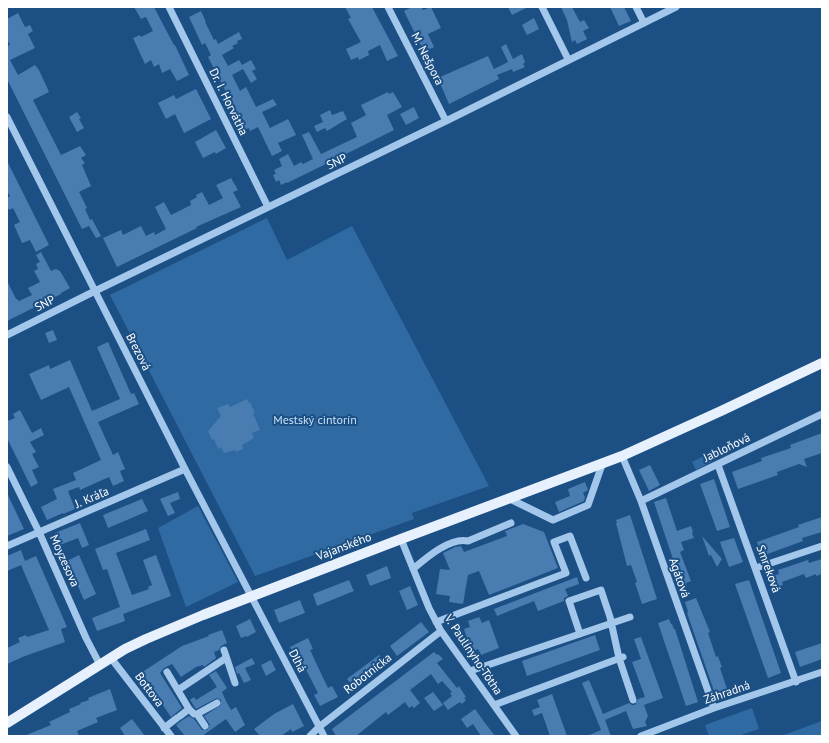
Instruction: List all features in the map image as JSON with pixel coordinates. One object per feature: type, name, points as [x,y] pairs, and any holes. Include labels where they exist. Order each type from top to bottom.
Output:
[{"type":"main road","name":"Vajanského","points":[[7,723],[125,649],[165,630],[508,498],[622,456],[822,363]]},
{"type":"street","name":"Dr. I. Horvátha","points":[[169,7],[268,207]]},
{"type":"street","name":"M. Nešpora","points":[[388,7],[446,121]]},
{"type":"street","points":[[542,7],[568,59]]},
{"type":"street","points":[[636,7],[644,23]]},
{"type":"street","name":"SNP","points":[[7,336],[95,291],[446,121],[568,59],[676,7]]},
{"type":"street","name":"Brezová","points":[[7,117],[251,597]]},
{"type":"street","name":"Jabloňová","points":[[641,501],[822,414]]},
{"type":"street","name":"Agátová","points":[[622,456],[641,501],[714,708]]},
{"type":"street","points":[[508,498],[553,520],[588,505],[603,462]]},
{"type":"street","name":"Smreková","points":[[718,465],[796,682]]},
{"type":"street","name":"Moyzesova","points":[[7,467],[39,532],[86,638],[100,665]]},
{"type":"street","name":"J. Kráľa","points":[[7,546],[185,469]]},
{"type":"street","points":[[413,569],[442,547],[463,540],[468,541],[511,523]]},
{"type":"street","points":[[436,622],[566,572],[554,542],[570,536],[586,578]]},
{"type":"street","name":"V. Paulínyho-Tótha","points":[[401,539],[441,631],[516,736]]},
{"type":"street","points":[[756,568],[822,546]]},
{"type":"street","points":[[580,634],[569,601],[601,590],[633,700]]},
{"type":"street","name":"Dlhá","points":[[251,597],[324,736]]},
{"type":"street","points":[[470,672],[630,617]]},
{"type":"street","name":"Robotnícka","points":[[310,736],[319,726],[441,631]]},
{"type":"street","points":[[224,650],[235,683]]},
{"type":"street","points":[[494,705],[621,657]]},
{"type":"street","name":"Bottova","points":[[111,658],[171,736]]},
{"type":"street","points":[[178,690],[226,658]]},
{"type":"street","points":[[167,672],[189,709],[194,714],[198,714],[206,726]]},
{"type":"street","name":"Záhradná","points":[[640,736],[714,708],[796,682],[822,672]]},
{"type":"street","points":[[198,714],[217,703]]},
{"type":"street","points":[[164,728],[189,709]]},
{"type":"green space","name":"Mestský cintorín","points":[[267,218],[287,260],[352,226],[489,486],[412,513],[414,519],[255,576],[110,295]]},
{"type":"green space","points":[[709,453],[713,461],[696,470],[692,462]]},
{"type":"green space","points":[[198,506],[238,582],[186,607],[158,528]]},
{"type":"green space","points":[[752,708],[759,729],[738,736],[709,736],[705,725]]},
{"type":"green space","points":[[822,721],[822,736],[781,736]]},
{"type":"building","points":[[134,7],[154,7],[175,45],[189,75],[177,81],[170,69],[162,73],[159,64],[154,67],[151,60],[145,64],[133,38],[140,35],[141,37],[153,31],[146,17],[141,19]]},
{"type":"building","points":[[345,7],[372,7],[398,56],[387,61],[380,45],[368,51],[369,55],[359,60],[358,57],[351,60],[346,49],[361,42],[348,19],[351,18]]},
{"type":"building","points":[[412,7],[421,7],[423,10],[431,7],[441,28],[428,34],[434,47],[424,52],[404,11]]},
{"type":"building","points":[[508,7],[528,7],[512,15]]},
{"type":"building","points":[[561,7],[572,7],[580,22],[584,20],[589,28],[583,31],[587,39],[577,44],[575,40],[572,42],[567,20]]},
{"type":"building","points":[[610,7],[624,7],[631,21],[619,26]]},
{"type":"building","points":[[201,11],[214,40],[216,39],[218,44],[239,32],[242,39],[237,41],[238,43],[232,46],[234,48],[222,55],[228,66],[239,60],[242,65],[251,60],[256,69],[252,71],[257,79],[251,83],[243,69],[232,75],[240,91],[246,87],[256,107],[273,99],[277,105],[262,112],[270,128],[288,119],[296,135],[278,143],[282,151],[272,156],[258,127],[250,131],[249,128],[244,130],[239,117],[208,57],[211,55],[205,43],[202,45],[189,17]]},
{"type":"building","points":[[18,13],[25,27],[30,25],[33,31],[28,34],[35,48],[10,60],[18,75],[35,65],[39,70],[49,92],[33,100],[61,155],[80,146],[86,155],[81,158],[85,163],[82,165],[91,186],[79,192],[87,208],[85,209],[90,220],[92,219],[101,236],[96,238],[89,226],[82,229],[7,79],[7,46],[10,45],[7,39],[7,19]]},
{"type":"building","points":[[534,18],[539,29],[527,35],[522,25]]},
{"type":"building","points":[[506,44],[513,59],[522,54],[525,62],[523,64],[525,67],[513,72],[512,69],[497,75],[499,79],[449,104],[439,81],[442,80],[440,77],[488,56],[494,69],[508,62],[501,47]]},
{"type":"building","points":[[196,89],[211,119],[184,133],[175,114],[166,119],[158,103],[174,95],[176,99]]},
{"type":"building","points":[[388,92],[389,94],[393,92],[402,107],[387,115],[394,130],[344,155],[343,154],[331,159],[332,161],[287,183],[281,185],[279,180],[276,182],[273,175],[276,174],[274,170],[282,166],[279,159],[288,154],[294,166],[301,162],[303,164],[313,159],[302,135],[309,132],[321,154],[357,137],[351,123],[366,115],[361,105]]},
{"type":"building","points":[[414,107],[419,118],[406,125],[400,114]]},
{"type":"building","points":[[330,110],[332,115],[343,111],[347,119],[327,131],[325,128],[317,132],[314,126],[323,122],[320,115]]},
{"type":"building","points":[[77,112],[81,118],[79,119],[84,128],[77,132],[69,117]]},
{"type":"building","points":[[216,130],[226,148],[216,154],[215,152],[203,158],[195,142]]},
{"type":"building","points":[[7,161],[49,245],[36,252],[30,240],[22,243],[14,225],[20,222],[13,208],[9,210],[7,206],[7,198],[10,196],[7,191]]},
{"type":"building","points":[[231,178],[238,190],[233,192],[241,207],[196,227],[197,228],[117,267],[103,238],[121,230],[123,235],[141,226],[146,236],[154,232],[155,235],[166,229],[155,207],[164,202],[171,215],[191,205],[190,201],[202,192],[209,205],[223,198],[216,185]]},
{"type":"building","points":[[41,252],[51,271],[56,269],[60,271],[70,288],[7,321],[7,281],[16,299],[19,301],[32,295],[28,288],[40,282],[34,271],[38,269],[36,264],[40,262],[36,255]]},
{"type":"building","points":[[53,330],[57,340],[49,343],[45,333]]},
{"type":"building","points":[[108,342],[131,394],[134,393],[139,404],[98,422],[113,455],[118,452],[125,469],[120,471],[124,481],[113,486],[109,477],[80,490],[79,487],[68,491],[75,509],[47,520],[41,507],[57,499],[53,489],[76,480],[73,473],[101,460],[69,387],[41,400],[29,374],[49,365],[50,369],[70,360],[92,411],[120,399],[97,347]]},
{"type":"building","points":[[247,399],[255,413],[253,413],[260,430],[252,433],[254,438],[242,445],[243,449],[236,452],[235,450],[224,453],[221,447],[218,449],[214,439],[212,440],[208,431],[221,416],[217,408],[228,404],[230,407]]},
{"type":"building","points":[[20,410],[32,433],[41,428],[44,435],[30,442],[36,452],[32,454],[39,467],[32,470],[38,483],[31,487],[7,438],[7,421],[15,418],[13,414]]},
{"type":"building","points":[[822,433],[822,453],[804,459],[807,467],[799,464],[777,472],[778,475],[738,489],[732,472],[762,461],[761,458],[791,448],[790,445]]},
{"type":"building","points":[[650,465],[660,485],[649,491],[639,470]]},
{"type":"building","points":[[714,479],[730,527],[717,531],[700,484]]},
{"type":"building","points":[[585,482],[588,490],[583,493],[585,497],[584,501],[559,512],[555,502],[570,496],[568,489]]},
{"type":"building","points":[[178,492],[180,499],[170,503],[175,513],[168,516],[160,499]]},
{"type":"building","points":[[7,493],[24,529],[7,536]]},
{"type":"building","points":[[666,498],[677,531],[691,526],[694,538],[681,542],[684,550],[680,552],[691,581],[686,583],[687,587],[680,589],[669,560],[673,559],[654,502]]},
{"type":"building","points":[[142,499],[148,511],[108,528],[103,515]]},
{"type":"building","points":[[630,515],[657,599],[642,604],[631,565],[627,566],[616,523],[616,520]]},
{"type":"building","points":[[822,517],[822,532],[802,538],[803,541],[762,556],[757,542]]},
{"type":"building","points":[[80,523],[89,545],[82,548],[78,538],[60,545],[55,533]]},
{"type":"building","points":[[523,524],[544,532],[558,568],[489,595],[479,571],[468,575],[463,604],[449,602],[450,596],[436,594],[440,569],[450,570],[443,553],[455,547],[461,546],[464,552],[507,536],[505,531]]},
{"type":"building","points":[[146,529],[150,540],[116,553],[132,595],[149,589],[148,587],[152,585],[143,560],[156,555],[171,596],[123,614],[125,621],[97,631],[92,618],[120,607],[107,569],[103,570],[95,549]]},
{"type":"building","points":[[702,536],[722,559],[717,567],[711,555],[709,556]]},
{"type":"building","points":[[734,538],[743,562],[729,567],[720,542]]},
{"type":"building","points":[[21,550],[25,561],[36,556],[67,627],[61,629],[65,642],[7,664],[7,648],[20,642],[18,638],[26,635],[27,637],[49,630],[21,565],[7,571],[7,556]]},
{"type":"building","points":[[79,555],[96,594],[84,600],[67,561]]},
{"type":"building","points":[[822,559],[822,574],[816,576],[816,574],[806,578],[804,574],[782,582],[783,585],[773,588],[769,577],[779,574],[778,570],[808,560],[809,563]]},
{"type":"building","points":[[387,566],[391,578],[370,586],[366,575]]},
{"type":"building","points":[[577,577],[579,584],[565,589],[568,596],[564,598],[564,601],[538,611],[534,601],[497,616],[494,609]]},
{"type":"building","points":[[349,580],[354,591],[317,606],[313,594]]},
{"type":"building","points":[[749,580],[781,673],[768,678],[735,584]]},
{"type":"building","points":[[410,586],[418,605],[407,610],[399,591]]},
{"type":"building","points":[[696,598],[710,632],[708,633],[716,657],[718,656],[722,667],[720,668],[728,692],[717,696],[687,613],[685,602]]},
{"type":"building","points":[[300,600],[305,613],[279,623],[274,610]]},
{"type":"building","points":[[479,617],[482,623],[489,620],[499,648],[481,655],[478,649],[472,652],[464,629],[470,627],[468,621]]},
{"type":"building","points":[[250,619],[256,632],[247,637],[241,638],[236,626]]},
{"type":"building","points":[[669,619],[675,629],[698,702],[686,706],[658,623]]},
{"type":"building","points":[[421,622],[429,632],[397,656],[390,646]]},
{"type":"building","points":[[222,630],[227,643],[221,646],[219,650],[214,652],[216,658],[204,667],[203,665],[196,667],[181,677],[172,664],[164,668],[160,673],[182,708],[171,717],[141,673],[182,646]]},
{"type":"building","points":[[595,635],[600,650],[527,676],[522,661]]},
{"type":"building","points":[[641,637],[663,698],[644,705],[648,716],[645,722],[647,726],[633,729],[626,711],[605,720],[611,736],[587,736],[601,730],[582,683],[589,680],[603,714],[629,703],[635,705],[638,699],[645,697],[632,662],[641,659],[634,639]]},
{"type":"building","points":[[308,638],[313,649],[310,650],[328,688],[332,686],[338,697],[320,706],[314,695],[318,693],[299,656],[296,658],[290,647]]},
{"type":"building","points":[[822,643],[822,659],[800,667],[795,652]]},
{"type":"building","points":[[434,652],[443,659],[437,663],[457,688],[459,686],[466,697],[464,698],[466,700],[462,704],[460,702],[448,710],[443,703],[452,696],[450,693],[452,692],[442,681],[438,684],[431,674],[410,690],[420,703],[414,708],[412,706],[409,708],[405,702],[388,715],[386,712],[356,736],[336,736],[332,729]]},
{"type":"building","points":[[379,655],[386,664],[355,689],[347,679]]},
{"type":"building","points":[[252,658],[255,664],[245,668],[251,680],[244,683],[239,673],[237,674],[235,667]]},
{"type":"building","points":[[271,660],[276,670],[266,676],[261,665]]},
{"type":"building","points":[[216,671],[227,688],[222,692],[226,701],[231,710],[236,707],[245,725],[235,732],[226,719],[202,736],[185,736],[176,725],[189,716],[194,719],[202,730],[207,730],[210,725],[204,716],[221,705],[221,700],[217,698],[196,709],[190,700],[194,697],[196,700],[217,687],[209,675]]},
{"type":"building","points":[[110,689],[117,710],[96,718],[98,722],[77,731],[79,736],[24,736],[51,725],[49,722],[70,712],[69,709],[89,700],[88,698]]},
{"type":"building","points":[[433,692],[443,705],[434,711],[424,698]]},
{"type":"building","points":[[552,694],[567,736],[550,736],[542,713],[534,716],[532,710],[540,707],[537,700]]},
{"type":"building","points":[[293,704],[304,726],[292,732],[291,729],[281,736],[260,736],[254,729],[274,714]]},
{"type":"building","points":[[475,709],[495,736],[481,736],[473,724],[467,728],[461,719]]},
{"type":"building","points":[[132,719],[145,736],[125,736],[120,728]]}]
